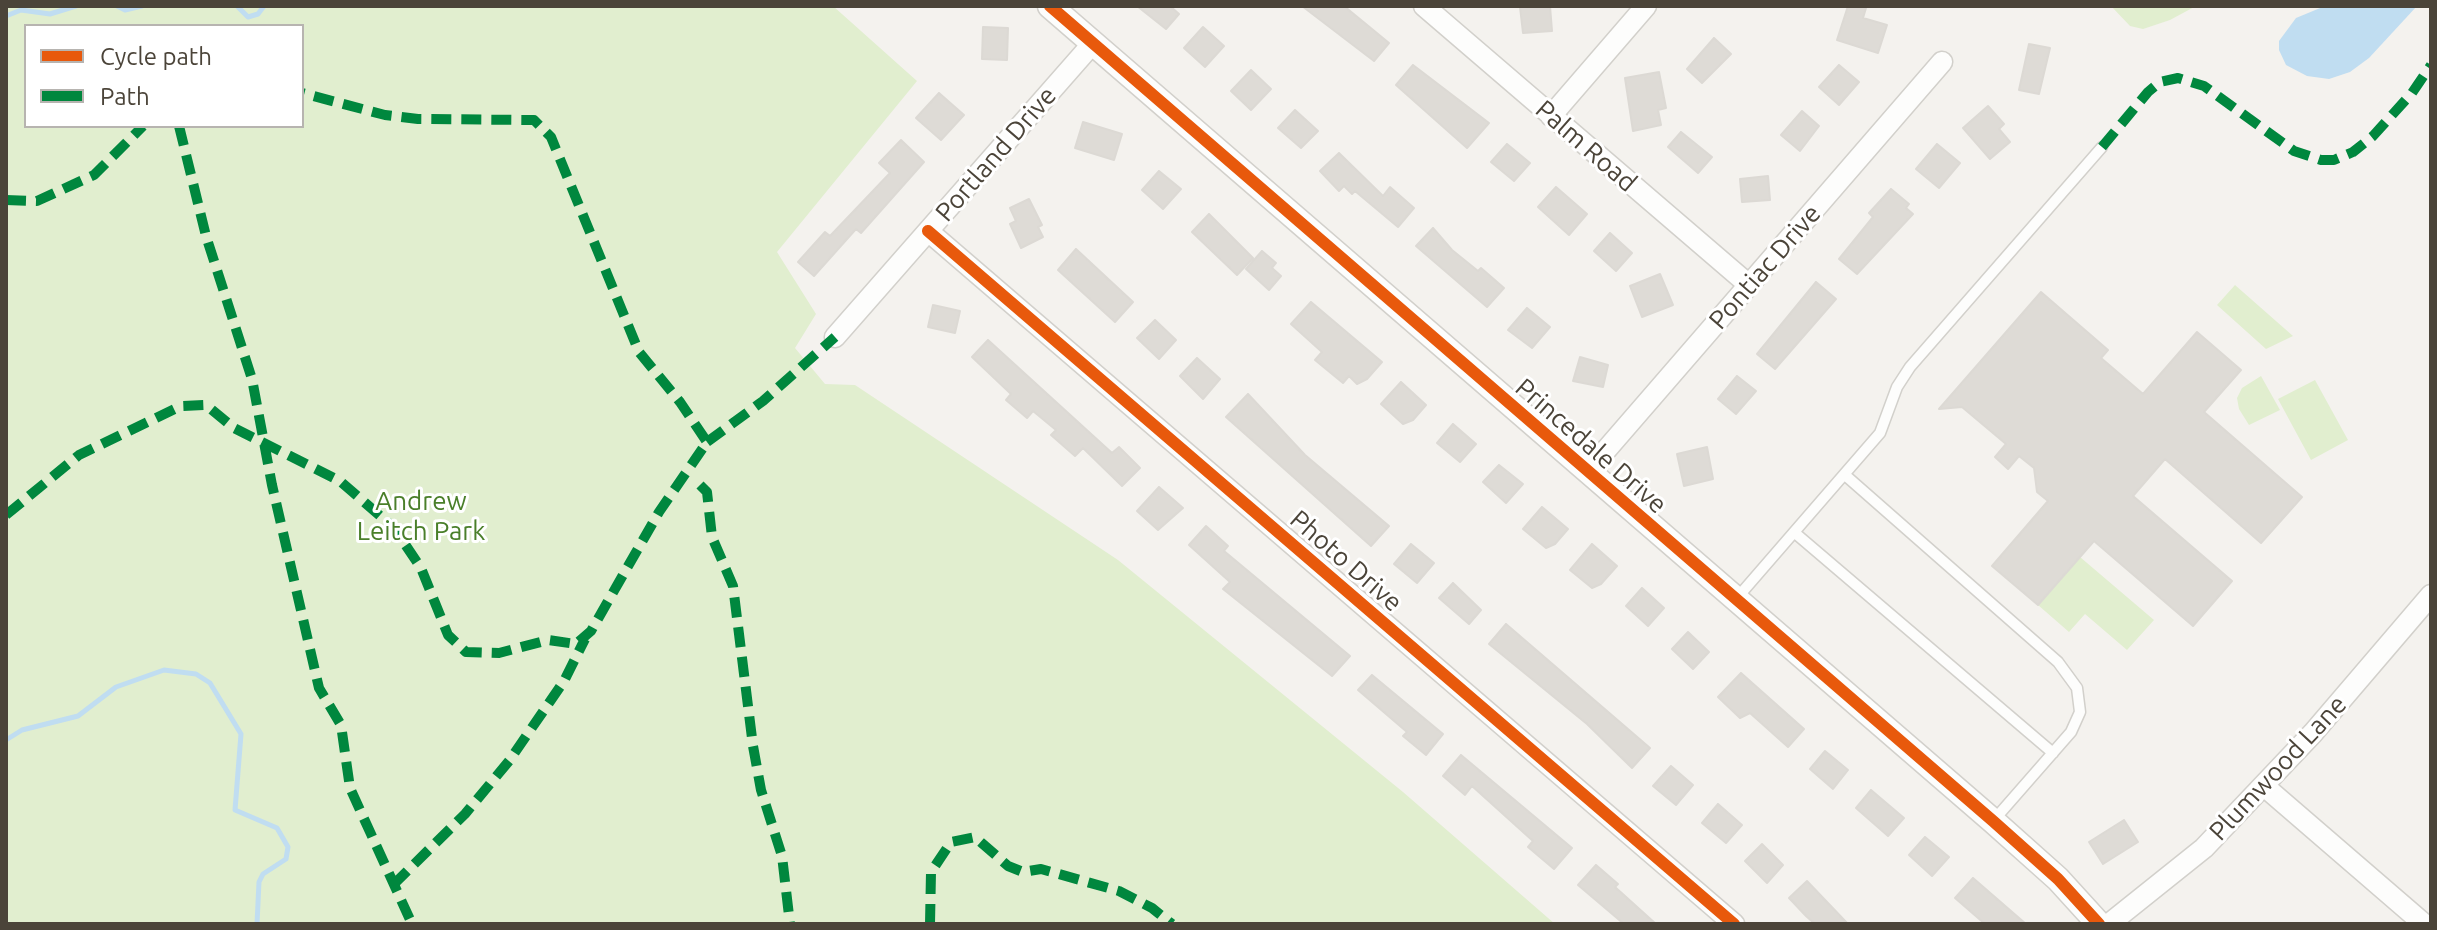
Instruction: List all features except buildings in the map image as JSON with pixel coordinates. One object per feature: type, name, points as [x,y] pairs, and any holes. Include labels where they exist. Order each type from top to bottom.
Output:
[{"type":"street","name":"Princedale Drive","points":[[1050,6],[1993,821],[2058,879],[2099,924]]},
{"type":"street","name":"Palm Road","points":[[1424,6],[1749,285]]},
{"type":"street","points":[[1551,116],[1646,6]]},
{"type":"street","name":"Portland Drive","points":[[835,337],[1093,43]]},
{"type":"street","name":"Pontiac Drive","points":[[1587,472],[1942,62]]},
{"type":"street","name":"Photo Drive","points":[[928,231],[1734,924]]},
{"type":"street","name":"Plumwood Lane","points":[[2109,924],[2181,870],[2264,786],[2428,605]]},
{"type":"street","points":[[2264,786],[2424,924]]},
{"type":"lane","points":[[1736,599],[1884,426],[1897,387],[1910,367],[2102,147]]},
{"type":"lane","points":[[1845,475],[2067,671],[2077,688],[2080,712],[2071,732],[1993,821]]},
{"type":"lane","points":[[1795,533],[2053,753]]},
{"type":"green space","name":"Andrew Leitch Park","points":[[6,6],[833,6],[917,81],[777,252],[816,314],[795,348],[825,384],[855,385],[1118,560],[1403,792],[1555,924],[6,924]]},
{"type":"green space","points":[[2111,6],[2196,6],[2170,20],[2143,29],[2130,26]]},
{"type":"green space","points":[[2235,285],[2293,336],[2266,349],[2217,305]]},
{"type":"green space","points":[[2261,376],[2280,410],[2249,425],[2239,409],[2237,398],[2242,388]]},
{"type":"green space","points":[[2315,380],[2348,440],[2311,460],[2278,399]]},
{"type":"green space","points":[[2080,557],[2154,620],[2127,650],[2085,614],[2069,632],[2038,605]]},
{"type":"water","points":[[2325,6],[2417,6],[2369,58],[2350,72],[2329,79],[2307,76],[2286,65],[2279,50],[2279,41],[2296,18]]},
{"type":"waterway","points":[[6,16],[21,10],[50,14],[76,6]]},
{"type":"waterway","points":[[117,6],[125,10],[142,6]]},
{"type":"waterway","points":[[237,6],[248,17],[258,14],[264,6]]},
{"type":"waterway","points":[[6,740],[22,730],[78,716],[116,687],[164,670],[196,674],[210,683],[241,734],[235,810],[277,828],[288,847],[286,859],[263,874],[259,882],[257,924]]},
{"type":"marked path","points":[[2102,147],[2148,92],[2160,82],[2178,78],[2204,86],[2294,151],[2321,160],[2334,160],[2353,152],[2373,136],[2412,93],[2431,65]]},
{"type":"marked path","points":[[6,515],[79,455],[181,406],[206,405],[234,428],[340,481],[394,528],[421,568],[448,635],[466,652],[499,653],[548,640],[576,644],[591,631],[659,512],[707,442],[680,402],[639,352],[551,137],[534,120],[418,119],[385,115],[304,94]]},
{"type":"marked path","points":[[6,200],[37,201],[94,175],[141,128]]},
{"type":"marked path","points":[[179,128],[206,236],[252,379],[272,485],[319,688],[341,725],[350,788],[412,924]]},
{"type":"marked path","points":[[707,442],[763,401],[835,337]]},
{"type":"marked path","points":[[700,485],[707,492],[712,537],[733,586],[753,746],[761,790],[782,856],[790,924]]},
{"type":"marked path","points":[[393,885],[465,814],[509,761],[564,681],[585,639]]},
{"type":"marked path","points":[[930,924],[931,872],[951,842],[975,837],[1008,866],[1023,872],[1041,869],[1119,891],[1152,908],[1172,924]]},
{"type":"cycle path","points":[[1050,6],[1993,821],[2058,879],[2099,924]]},
{"type":"cycle path","points":[[928,231],[1734,924]]}]
